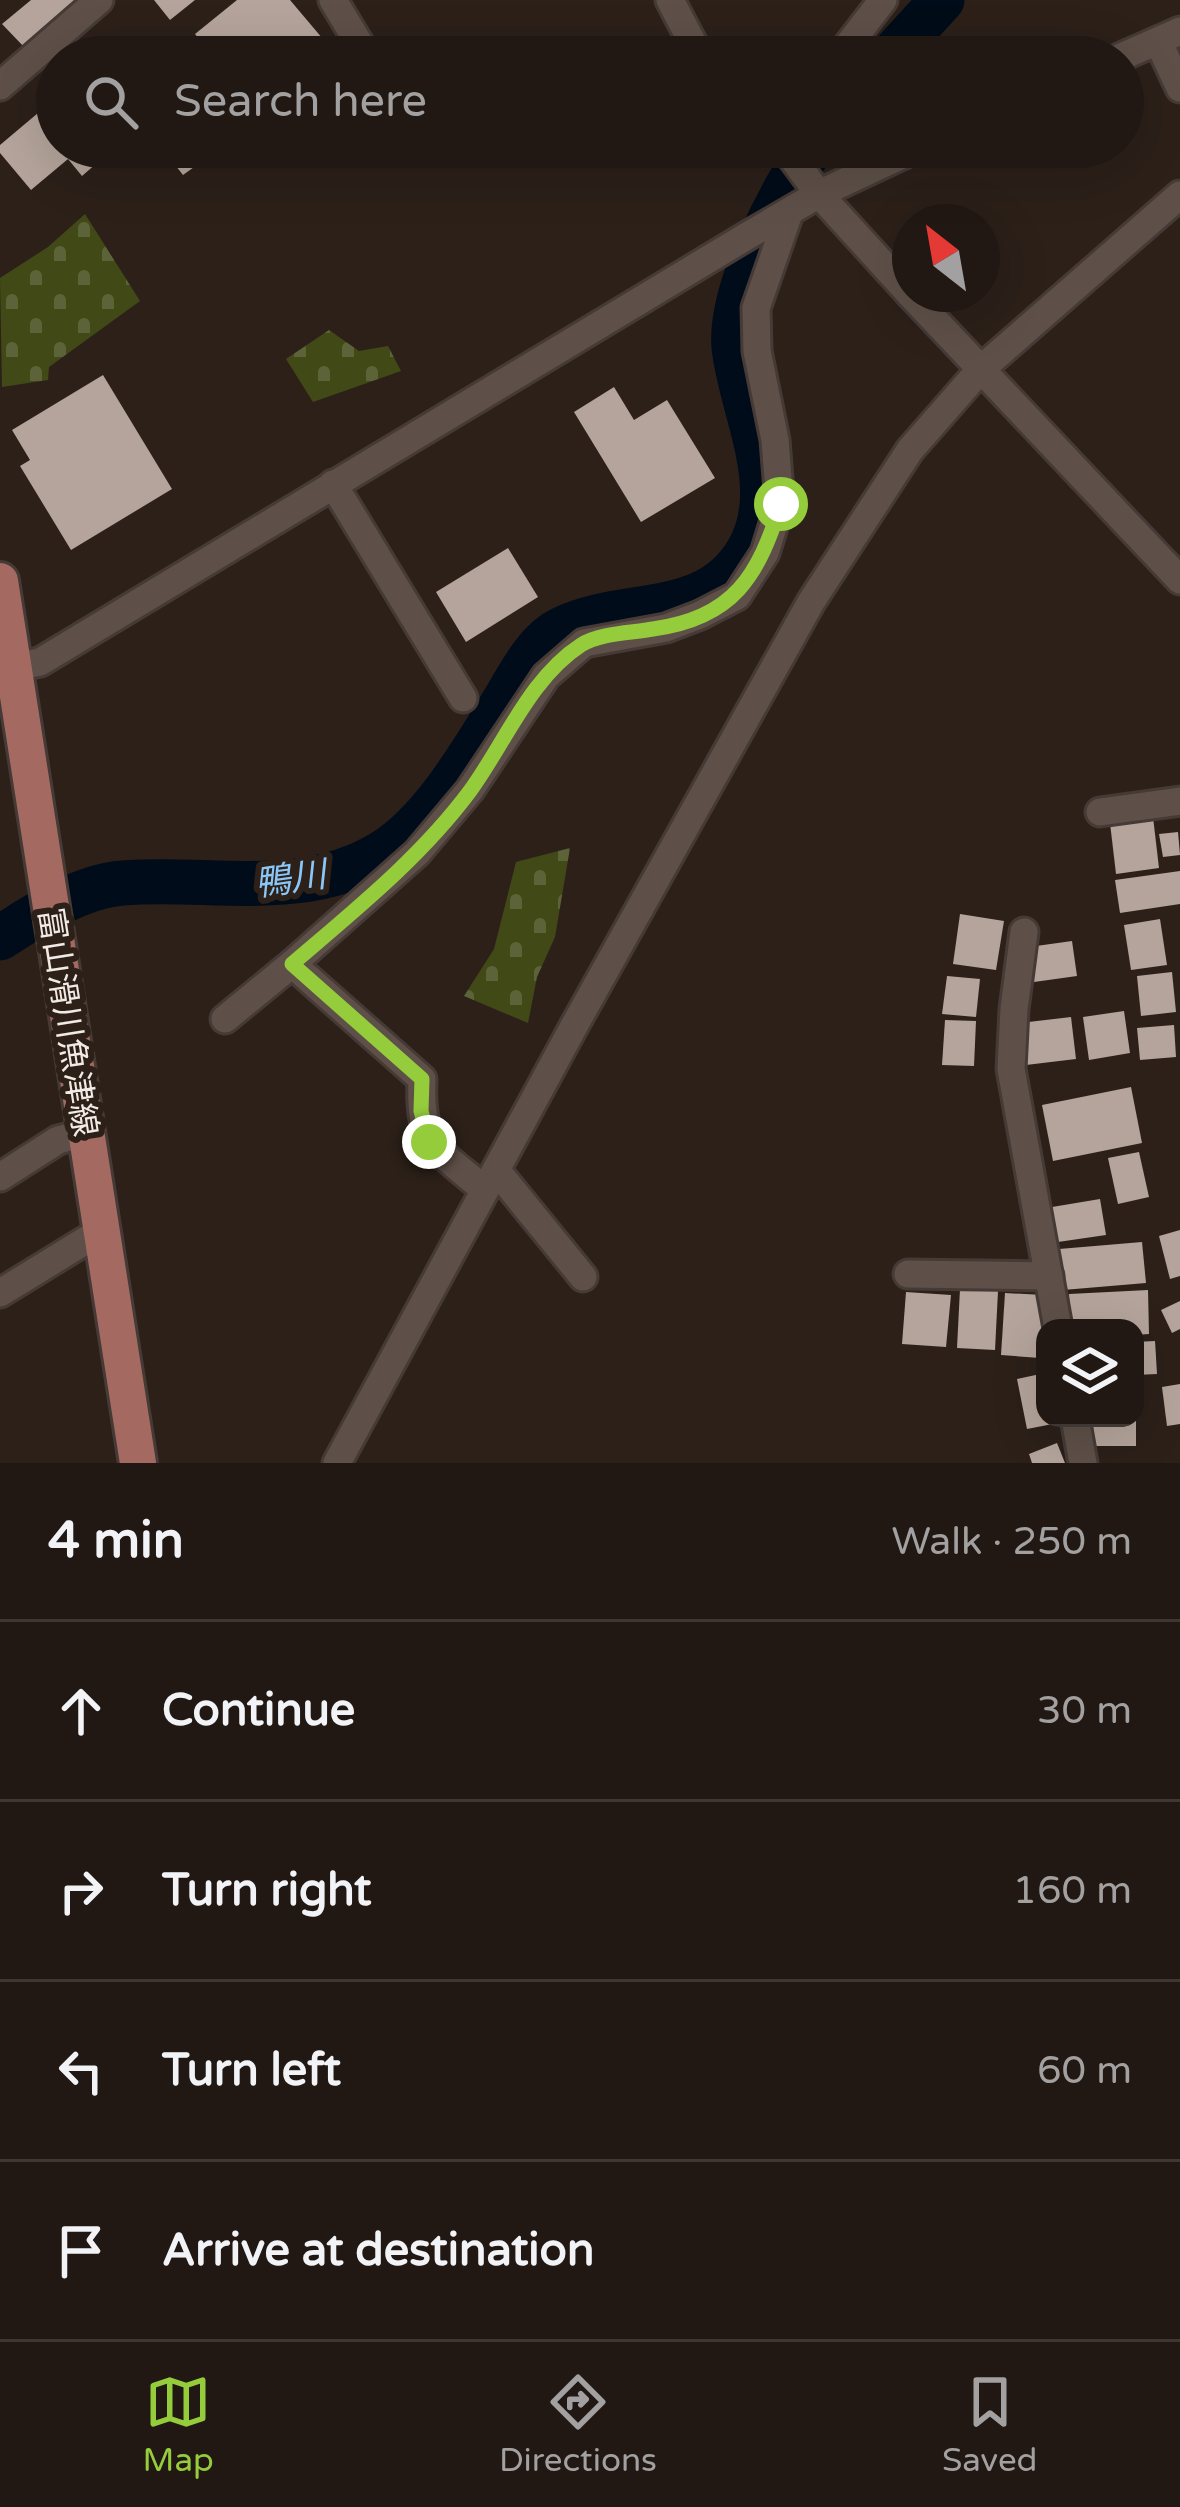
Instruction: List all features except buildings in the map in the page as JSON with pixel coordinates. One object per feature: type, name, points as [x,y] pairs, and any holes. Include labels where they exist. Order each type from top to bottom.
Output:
[{"type":"main road","name":"富山滑川魚津線","points":[[0,581],[7,669],[44,859],[138,1463]]},
{"type":"street","points":[[58,36],[99,0]]},
{"type":"street","points":[[333,0],[355,36]]},
{"type":"street","points":[[670,0],[689,36]]},
{"type":"street","points":[[855,36],[883,0]]},
{"type":"street","points":[[1169,36],[1180,88]]},
{"type":"street","points":[[0,86],[36,55]]},
{"type":"street","points":[[799,168],[892,274]]},
{"type":"street","points":[[7,669],[40,662],[785,215],[811,184],[858,168]]},
{"type":"street","points":[[341,1461],[811,602],[910,450],[980,370],[1180,195]]},
{"type":"street","points":[[225,1019],[417,854],[470,790],[546,676],[584,643],[665,628],[737,596],[765,553],[781,504],[775,440],[757,351],[756,308],[785,215]]},
{"type":"street","points":[[927,312],[1180,580]]},
{"type":"street","points":[[333,484],[463,698]]},
{"type":"street","points":[[1100,812],[1180,801]]},
{"type":"street","points":[[1024,932],[1011,1069],[1056,1319]]},
{"type":"street","points":[[292,964],[422,1079],[421,1111],[429,1142],[491,1180],[583,1276]]},
{"type":"street","points":[[0,1177],[58,1140],[86,1133]]},
{"type":"street","points":[[0,1293],[101,1231]]},
{"type":"street","points":[[908,1274],[1049,1276]]},
{"type":"street","points":[[1077,1427],[1083,1463]]},
{"type":"green space","points":[[85,214],[140,301],[49,367],[48,380],[2,387],[0,278],[48,247]]},
{"type":"green space","points":[[329,330],[359,351],[388,346],[401,371],[313,402],[286,359]]},
{"type":"green space","points":[[570,848],[555,937],[537,977],[528,1023],[464,996],[494,949],[516,862]]},
{"type":"waterway","name":"鴨川","points":[[909,36],[942,0]]},
{"type":"waterway","name":"鴨川","points":[[0,938],[59,903],[107,885],[288,882],[352,868],[400,840],[449,787],[527,663],[552,635],[586,620],[688,599],[731,573],[748,551],[762,502],[758,449],[734,347],[735,325],[759,243],[799,168]]},
{"type":"route","points":[[429,1142],[421,1111],[422,1079],[292,964],[417,854],[470,790],[546,676],[584,643],[665,628],[737,596],[765,553],[781,504]]}]
